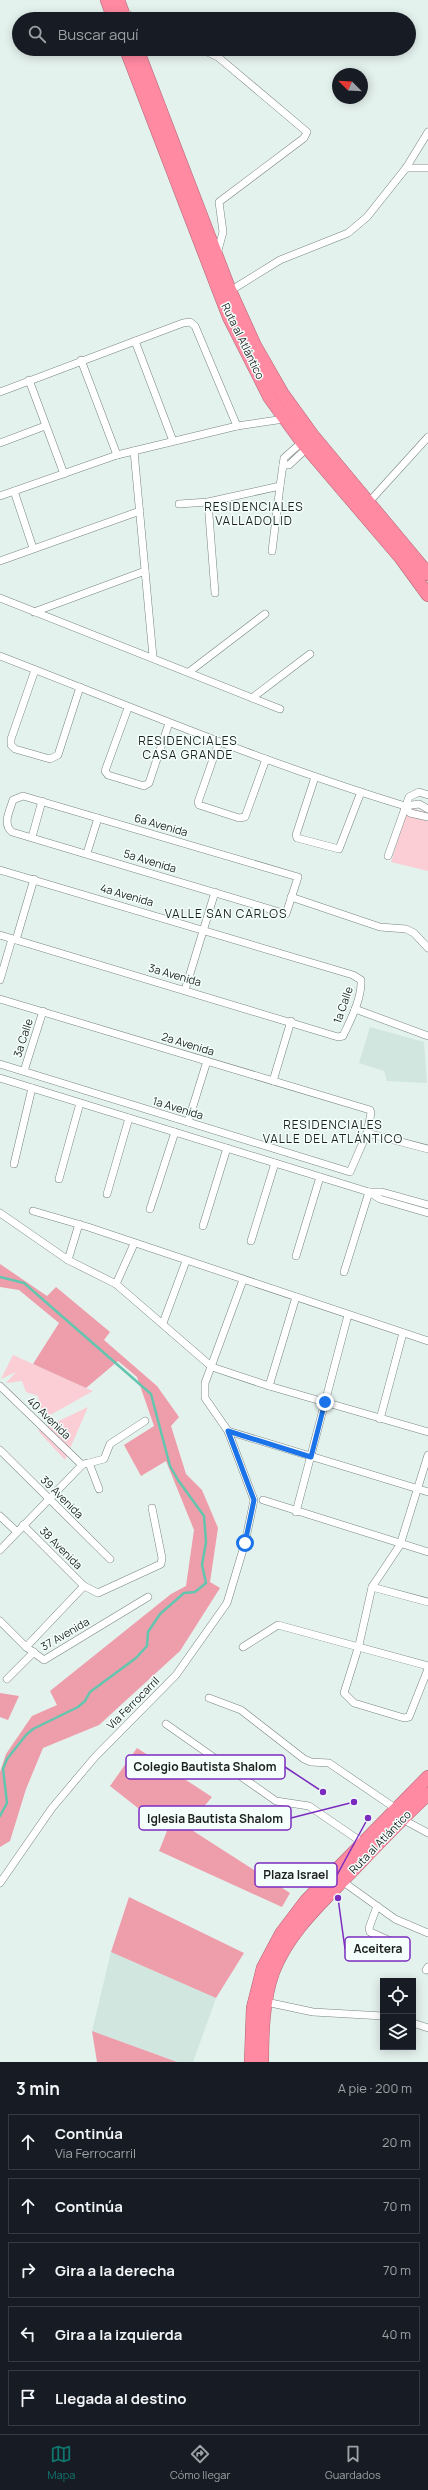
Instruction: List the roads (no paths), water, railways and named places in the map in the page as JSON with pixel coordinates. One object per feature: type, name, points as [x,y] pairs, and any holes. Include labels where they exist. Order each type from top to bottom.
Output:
[{"type":"highway","points":[[107,0],[120,12]]},
{"type":"highway","name":"Ruta al Atlántico","points":[[129,56],[229,317],[270,398],[284,419],[401,558],[428,595]]},
{"type":"highway","name":"Ruta al Atlántico","points":[[139,56],[230,291],[255,346],[282,393],[313,436],[428,574]]},
{"type":"highway","name":"Ruta al Atlántico","points":[[262,2062],[266,2002],[273,1972],[290,1940],[315,1908],[342,1881],[428,1777]]},
{"type":"highway","name":"Ruta al Atlántico","points":[[251,2062],[253,2008],[263,1968],[281,1934],[306,1901],[363,1843],[399,1813],[428,1794]]},
{"type":"street","points":[[216,56],[307,132],[304,138],[219,202],[223,232],[217,255]]},
{"type":"street","points":[[230,291],[280,260],[348,232],[367,217],[406,168],[428,132]]},
{"type":"street","points":[[406,168],[428,168]]},
{"type":"street","points":[[0,392],[81,360],[183,323],[190,322],[195,326],[237,426]]},
{"type":"street","points":[[135,341],[173,442]]},
{"type":"street","points":[[81,360],[117,455]]},
{"type":"street","points":[[29,380],[64,474]]},
{"type":"street","points":[[0,496],[117,455],[237,426],[284,419]]},
{"type":"street","points":[[0,443],[45,426]]},
{"type":"street","points":[[369,502],[428,437]]},
{"type":"street","points":[[272,551],[284,458],[305,445]]},
{"type":"street","points":[[134,451],[153,657]]},
{"type":"street","points":[[179,504],[208,502],[280,486]]},
{"type":"street","points":[[14,491],[33,548]]},
{"type":"street","points":[[208,502],[215,593]]},
{"type":"street","points":[[0,561],[140,511]]},
{"type":"street","points":[[34,612],[145,570]]},
{"type":"street","points":[[0,598],[153,657],[280,709]]},
{"type":"street","points":[[189,672],[265,614]]},
{"type":"street","points":[[252,698],[310,654]]},
{"type":"street","points":[[0,656],[80,687],[128,708],[315,777],[404,806],[419,804],[428,809]]},
{"type":"street","points":[[35,670],[11,739],[11,744],[16,749],[50,759],[58,755],[80,687]]},
{"type":"street","points":[[128,708],[105,771],[108,775],[144,786],[147,785],[169,723]]},
{"type":"street","points":[[219,742],[198,802],[200,805],[242,819],[245,817],[266,759]]},
{"type":"street","points":[[315,777],[296,835],[297,838],[339,850],[361,792]]},
{"type":"street","points":[[388,856],[404,806],[412,794],[419,792],[428,795]]},
{"type":"street","name":"6a Avenida","points":[[8,828],[6,823],[13,800],[18,797],[42,801],[298,877],[291,897]]},
{"type":"street","points":[[32,837],[42,801]]},
{"type":"street","points":[[404,806],[410,813],[428,817]]},
{"type":"street","points":[[87,853],[98,818]]},
{"type":"street","name":"5a Avenida","points":[[8,828],[32,837],[286,914],[291,897]]},
{"type":"street","name":"4a Avenida","points":[[0,870],[203,929],[353,975],[361,980]]},
{"type":"street","points":[[0,980],[34,879]]},
{"type":"street","points":[[184,990],[215,892]]},
{"type":"street","points":[[291,897],[380,927],[406,929],[414,932],[428,948]]},
{"type":"street","name":"3a Avenida","points":[[0,935],[291,1021],[338,1037],[343,1036]]},
{"type":"street","name":"1a Calle","points":[[343,1036],[355,1009],[361,988],[361,980]]},
{"type":"street","name":"2a Avenida","points":[[0,999],[370,1110],[367,1133]]},
{"type":"street","points":[[355,1009],[428,1036]]},
{"type":"street","name":"3a Calle","points":[[24,1071],[43,1011]]},
{"type":"street","points":[[273,1081],[291,1021]]},
{"type":"street","points":[[188,1122],[207,1061]]},
{"type":"street","name":"1a Avenida","points":[[0,1064],[350,1172],[367,1133]]},
{"type":"street","points":[[0,1078],[369,1192],[380,1199],[428,1213]]},
{"type":"street","points":[[14,1164],[32,1088]]},
{"type":"street","points":[[59,1179],[80,1103]]},
{"type":"street","points":[[106,1194],[129,1118]]},
{"type":"street","points":[[150,1209],[175,1132]]},
{"type":"street","points":[[367,1133],[428,1149]]},
{"type":"street","points":[[203,1226],[227,1148]]},
{"type":"street","points":[[250,1241],[275,1163]]},
{"type":"street","points":[[296,1256],[320,1177]]},
{"type":"street","points":[[369,1192],[382,1192],[428,1205]]},
{"type":"street","points":[[344,1272],[369,1192]]},
{"type":"street","points":[[33,1211],[79,1224],[134,1244],[428,1342]]},
{"type":"street","points":[[0,1213],[68,1260],[116,1284],[163,1323],[212,1367],[269,1386],[428,1432]]},
{"type":"street","points":[[68,1260],[79,1224]]},
{"type":"street","points":[[116,1284],[134,1244]]},
{"type":"street","points":[[163,1323],[186,1261]]},
{"type":"street","name":"Via Ferrocarril","points":[[0,1883],[57,1802],[95,1758],[176,1675],[200,1644],[227,1603],[245,1543],[254,1500],[252,1491],[228,1431],[205,1398],[205,1383],[243,1280]]},
{"type":"street","points":[[269,1386],[296,1297]]},
{"type":"street","points":[[296,1512],[348,1315]]},
{"type":"street","points":[[380,1418],[403,1333]]},
{"type":"street","name":"40 Avenida","points":[[0,1386],[85,1464]]},
{"type":"street","points":[[0,1550],[16,1531],[85,1464],[104,1459],[110,1444],[145,1421]]},
{"type":"street","points":[[228,1431],[428,1492]]},
{"type":"street","name":"39 Avenida","points":[[0,1450],[110,1559]]},
{"type":"street","points":[[428,1455],[400,1545],[372,1586],[358,1646],[344,1693],[354,1703],[408,1717],[411,1715],[428,1669]]},
{"type":"street","points":[[85,1464],[99,1489]]},
{"type":"street","points":[[263,1500],[400,1545],[428,1552]]},
{"type":"street","points":[[26,1647],[84,1586],[96,1592],[103,1592],[161,1564],[152,1508]]},
{"type":"street","points":[[0,1516],[16,1531]]},
{"type":"street","name":"38 Avenida","points":[[23,1525],[84,1586]]},
{"type":"street","points":[[372,1586],[428,1602]]},
{"type":"street","name":"37 Avenida","points":[[2,1627],[26,1647],[46,1660],[148,1597]]},
{"type":"street","points":[[243,1647],[278,1626],[358,1646],[428,1666]]},
{"type":"street","points":[[7,1679],[34,1652]]},
{"type":"street","points":[[209,1698],[241,1710],[304,1759],[311,1762],[329,1763],[428,1834]]},
{"type":"street","points":[[166,1724],[276,1801],[309,1806],[363,1843]]},
{"type":"street","points":[[342,1881],[395,1919],[428,1933]]},
{"type":"street","points":[[377,1906],[369,1928],[370,1932],[395,1944]]},
{"type":"street","points":[[266,2002],[313,2012],[380,2016]]},
{"type":"street","points":[[416,2024],[428,2028]]},
{"type":"waterway","points":[[0,1277],[24,1283],[151,1394],[170,1466],[178,1480],[204,1516],[206,1542],[202,1565],[206,1583],[195,1592],[184,1593],[160,1614],[148,1632],[147,1646],[136,1658],[90,1692],[85,1701],[78,1707],[33,1729],[26,1735],[7,1759],[3,1769],[7,1803],[0,1816]]},
{"type":"place","name":"Colegio Bautista Shalom","points":[[323,1792]]},
{"type":"place","name":"Iglesia Bautista Shalom","points":[[354,1802]]},
{"type":"place","name":"Plaza Israel","points":[[368,1818]]},
{"type":"place","name":"Aceitera","points":[[338,1898]]},
{"type":"district","name":"RESIDENCIALES VALLADOLID","points":[[254,514]]},
{"type":"district","name":"RESIDENCIALES CASA GRANDE","points":[[188,748]]},
{"type":"district","name":"VALLE SAN CARLOS","points":[[226,914]]},
{"type":"district","name":"RESIDENCIALES VALLE DEL ATLÁNTICO","points":[[333,1132]]}]
